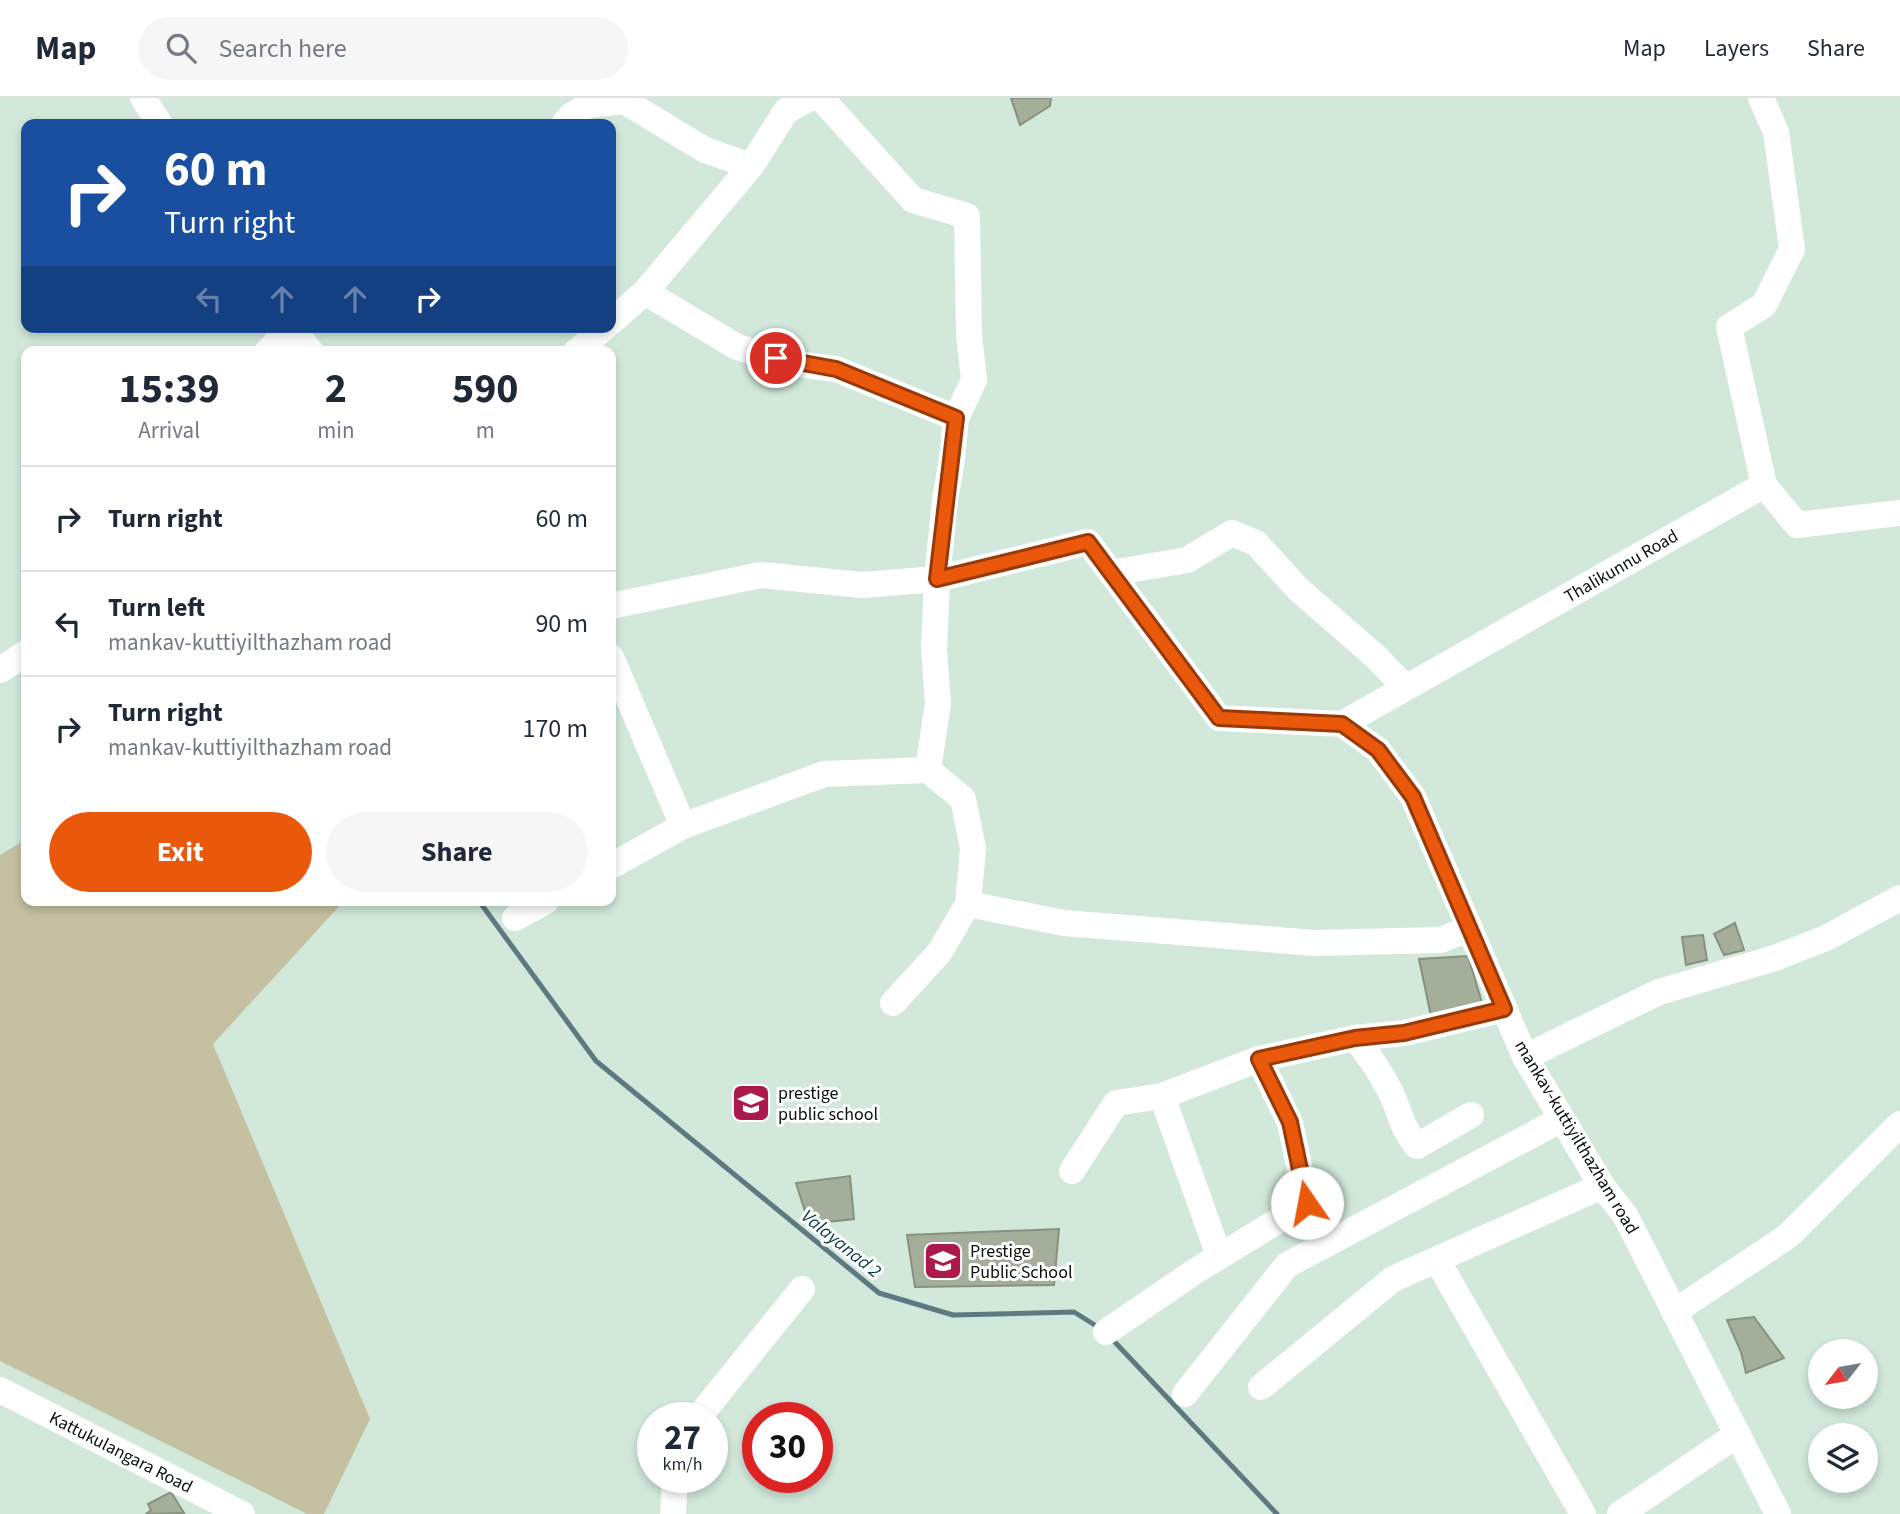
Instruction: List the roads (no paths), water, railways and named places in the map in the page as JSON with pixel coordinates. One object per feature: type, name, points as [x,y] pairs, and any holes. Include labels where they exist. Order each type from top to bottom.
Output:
[{"type":"street","points":[[143,98],[157,119]]},
{"type":"street","points":[[616,318],[645,292],[751,166],[786,111],[810,98]]},
{"type":"street","points":[[821,98],[913,200],[967,216],[969,335],[974,380],[956,418],[937,579],[934,650],[938,703],[928,770]]},
{"type":"street","points":[[1761,98],[1776,132],[1792,248],[1764,305],[1729,327],[1763,485],[1797,525],[1900,513]]},
{"type":"street","points":[[571,113],[588,105],[624,101],[705,149],[751,166]]},
{"type":"street","points":[[645,292],[737,347],[797,364],[836,369],[956,418]]},
{"type":"street","points":[[273,346],[285,333]]},
{"type":"street","points":[[583,346],[598,333]]},
{"type":"street","name":"Thalikunnu Road","points":[[1342,724],[1763,485]]},
{"type":"street","points":[[1111,573],[1187,559],[1232,533],[1256,543],[1298,589],[1375,656],[1406,688]]},
{"type":"street","points":[[616,605],[761,575],[862,585],[937,579],[1088,542],[1219,718],[1342,724]]},
{"type":"street","points":[[0,670],[21,656]]},
{"type":"street","points":[[616,669],[683,826]]},
{"type":"street","name":"mankav-kuttiyilthazham road","points":[[1342,724],[1378,750],[1413,797],[1525,1057],[1602,1186],[1625,1215],[1778,1514]]},
{"type":"street","points":[[616,863],[683,826],[824,774],[928,770],[962,799],[973,848],[968,904],[939,953],[893,1003]]},
{"type":"street","points":[[1525,1057],[1659,992],[1775,958],[1826,939],[1900,898]]},
{"type":"street","points":[[968,904],[1064,923],[1315,943],[1441,940],[1469,928]]},
{"type":"street","points":[[515,918],[537,906]]},
{"type":"street","points":[[1072,1171],[1116,1103],[1162,1096],[1259,1059],[1355,1038],[1404,1033],[1504,1009]]},
{"type":"street","points":[[1355,1038],[1375,1064],[1392,1095],[1404,1131],[1417,1146],[1471,1115]]},
{"type":"street","points":[[1106,1332],[1219,1256],[1307,1203],[1290,1122],[1259,1059]]},
{"type":"street","points":[[1162,1096],[1219,1256]]},
{"type":"street","points":[[1185,1394],[1287,1265],[1562,1119]]},
{"type":"street","points":[[1674,1312],[1788,1236],[1900,1124]]},
{"type":"street","points":[[1261,1387],[1393,1279],[1602,1186]]},
{"type":"street","points":[[1437,1260],[1583,1514]]},
{"type":"street","points":[[711,1402],[802,1289]]},
{"type":"street","name":"Kattukulangara Road","points":[[0,1390],[242,1514]]},
{"type":"street","points":[[1620,1514],[1738,1434]]},
{"type":"street","points":[[673,1514],[674,1493]]},
{"type":"waterway","name":"Valayanad 2","points":[[483,906],[596,1061],[879,1293],[953,1315],[1074,1312],[1098,1327]]},
{"type":"waterway","name":"Valayanad 2","points":[[1111,1338],[1277,1514]]},
{"type":"place","name":"prestige public school","points":[[751,1103]]},
{"type":"place","name":"Prestige Public School","points":[[943,1261]]}]
